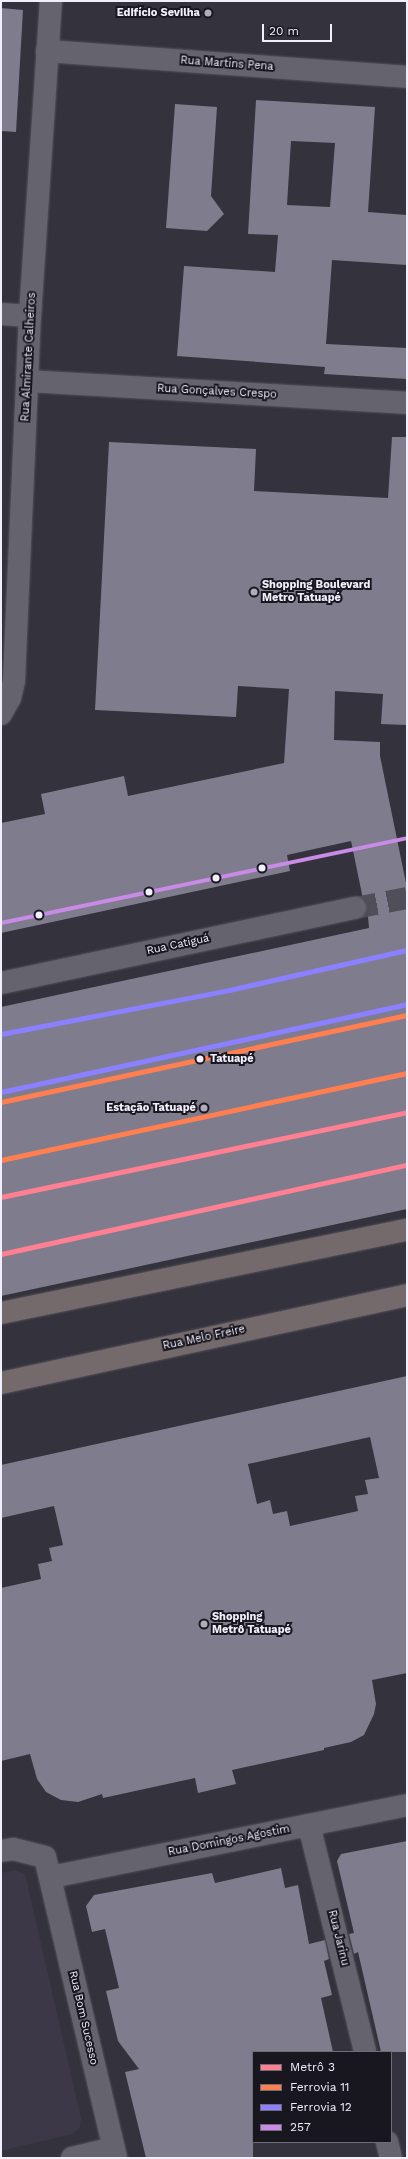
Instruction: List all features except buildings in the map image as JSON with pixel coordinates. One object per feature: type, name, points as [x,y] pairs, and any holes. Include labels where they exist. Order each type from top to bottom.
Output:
[{"type":"highway","points":[[1,1314],[407,1230]]},
{"type":"highway","name":"Rua Melo Freire","points":[[1,1382],[407,1294]]},
{"type":"street","name":"Rua Almirante Calheiros","points":[[2,713],[14,680],[30,316],[51,1]]},
{"type":"street","name":"Rua Martins Pena","points":[[47,51],[407,77]]},
{"type":"street","points":[[1,314],[30,316]]},
{"type":"street","name":"Rua Gonçalves Crespo","points":[[27,381],[407,403]]},
{"type":"street","name":"Rua Catiguá","points":[[1,983],[355,908]]},
{"type":"street","name":"Rua Domingos Agostim","points":[[51,1877],[407,1805]]},
{"type":"street","name":"Rua Jarinu","points":[[309,1825],[365,2051]]},
{"type":"street","name":"Rua Bom Sucesso","points":[[1,1851],[13,1849],[45,1857],[51,1877],[115,2153]]},
{"type":"street","points":[[387,2143],[391,2158]]},
{"type":"street","points":[[72,2158],[115,2153]]},
{"type":"street","points":[[399,2158],[407,2157]]},
{"type":"shaded area","points":[[15,1870],[25,1874],[81,2118],[80,2127],[72,2134],[1,2151],[1,1873]]},
{"type":"tunnel","points":[[355,908],[407,898]]},
{"type":"metro line","name":"3","points":[[1,1197],[407,1112]]},
{"type":"metro line","name":"3","points":[[1,1254],[407,1165]]},
{"type":"rail line","name":"12","points":[[1,1034],[229,990],[407,950]]},
{"type":"rail line","name":"12","points":[[1,1092],[407,1004]]},
{"type":"rail line","name":"11","points":[[1,1102],[407,1015]]},
{"type":"rail line","name":"11","points":[[1,1160],[407,1073]]},
{"type":"transit line","name":"257","points":[[1,923],[407,838]]},
{"type":"place","name":"Edifício Sevilha","points":[[208,13]]},
{"type":"place","name":"Shopping Boulevard Metro Tatuapé","points":[[254,592]]},
{"type":"place","name":"Tatuapé","points":[[200,1059]]},
{"type":"place","name":"Estação Tatuapé","points":[[204,1108]]},
{"type":"place","name":"Shopping Metrô Tatuapé","points":[[204,1624]]}]
